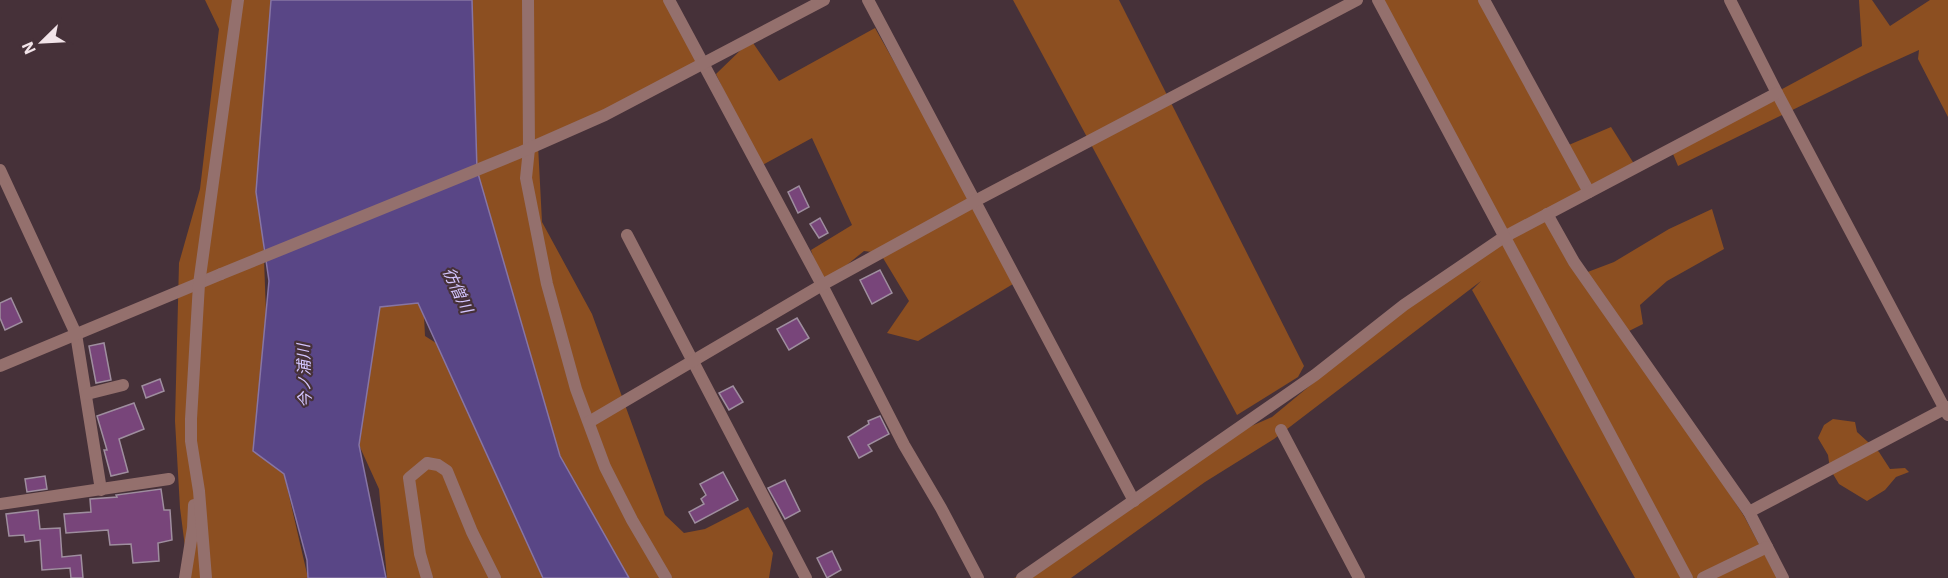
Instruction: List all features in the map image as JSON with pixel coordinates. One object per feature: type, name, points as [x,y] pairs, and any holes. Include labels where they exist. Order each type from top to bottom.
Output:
[{"type":"street","points":[[184,578],[193,528],[195,496],[191,441],[199,284],[238,0]]},
{"type":"street","points":[[528,0],[526,178],[547,284],[576,389],[605,467],[632,520],[666,578]]},
{"type":"street","points":[[669,0],[822,285],[904,445],[978,578]]},
{"type":"street","points":[[0,366],[525,151],[605,115],[824,0]]},
{"type":"street","points":[[868,0],[1134,501]]},
{"type":"street","points":[[589,422],[822,285],[975,201],[1357,0]]},
{"type":"street","points":[[1378,0],[1687,578]]},
{"type":"street","points":[[1484,0],[1588,192]]},
{"type":"street","points":[[1730,0],[1777,93],[1947,410],[1749,512]]},
{"type":"street","points":[[1023,578],[1315,375],[1404,305],[1504,237],[1777,93]]},
{"type":"street","points":[[0,170],[4,191],[76,334],[101,489]]},
{"type":"street","points":[[1547,214],[1574,262],[1749,512],[1783,578]]},
{"type":"street","points":[[627,235],[806,578]]},
{"type":"street","points":[[87,394],[123,385]]},
{"type":"street","points":[[1281,430],[1359,578]]},
{"type":"street","points":[[191,441],[199,491],[206,578]]},
{"type":"street","points":[[427,578],[420,554],[409,478],[427,463],[438,465],[447,471],[472,532],[495,578]]},
{"type":"street","points":[[0,504],[169,480]]},
{"type":"street","points":[[1702,578],[1767,547]]},
{"type":"shaded area","points":[[205,0],[271,0],[260,152],[266,313],[253,451],[284,474],[308,578],[189,578],[180,508],[175,421],[179,263],[200,189],[219,29]]},
{"type":"shaded area","points":[[463,0],[669,0],[704,64],[538,145],[542,222],[592,314],[665,515],[684,533],[705,529],[748,507],[773,553],[769,578],[387,578],[379,489],[359,445],[380,307],[418,303],[424,316],[425,336],[436,343],[526,340],[477,170]]},
{"type":"shaded area","points":[[1013,0],[1119,0],[1304,366],[1298,377],[1237,415]]},
{"type":"shaded area","points":[[1384,0],[1484,0],[1564,147],[1611,127],[1636,167],[1547,214],[1585,273],[1614,262],[1669,229],[1712,209],[1724,249],[1667,281],[1640,305],[1643,324],[1625,333],[1744,516],[1777,578],[1635,578],[1472,290],[1481,281],[1274,439],[1205,482],[1071,578],[1014,578],[1052,558],[1231,435],[1272,417],[1422,293],[1503,237]]},
{"type":"shaded area","points":[[1859,0],[1872,0],[1890,26],[1930,0],[1948,0],[1948,117],[1918,59],[1919,50],[1678,166],[1671,149],[1862,46]]},
{"type":"shaded area","points":[[875,28],[1018,281],[918,341],[887,333],[909,301],[880,253],[864,251],[822,285],[811,250],[852,225],[812,138],[759,167],[716,74],[751,40],[779,81]]},
{"type":"shaded area","points":[[1833,419],[1855,422],[1857,432],[1879,452],[1890,469],[1905,468],[1909,472],[1896,477],[1885,490],[1867,501],[1839,484],[1830,469],[1828,455],[1818,438],[1824,425]]},
{"type":"water","points":[[271,0],[472,0],[477,170],[560,456],[629,578],[543,578],[418,303],[380,307],[359,445],[386,578],[308,578],[307,560],[284,474],[253,451],[269,281],[256,192]]},
{"type":"building","points":[[799,186],[809,207],[798,213],[788,192]]},
{"type":"building","points":[[820,218],[828,233],[819,238],[810,224]]},
{"type":"building","points":[[880,270],[892,293],[872,304],[860,280]]},
{"type":"building","points":[[11,298],[22,322],[5,330],[0,318],[0,303]]},
{"type":"building","points":[[797,318],[809,338],[789,350],[777,329]]},
{"type":"building","points":[[104,343],[111,380],[96,383],[89,346]]},
{"type":"building","points":[[160,379],[164,391],[146,398],[142,386]]},
{"type":"building","points":[[733,386],[743,402],[729,410],[719,393]]},
{"type":"building","points":[[134,403],[144,429],[119,439],[128,472],[111,476],[104,450],[107,450],[97,416]]},
{"type":"building","points":[[880,416],[889,434],[868,445],[872,451],[859,458],[848,437],[869,424],[868,421]]},
{"type":"building","points":[[723,472],[738,500],[695,523],[689,512],[704,504],[701,499],[706,495],[700,484]]},
{"type":"building","points":[[45,476],[47,489],[27,492],[25,479]]},
{"type":"building","points":[[785,480],[800,511],[785,519],[768,488]]},
{"type":"building","points":[[161,489],[164,510],[170,510],[172,540],[158,543],[159,561],[133,563],[131,544],[110,545],[108,530],[66,533],[64,514],[91,512],[90,499]]},
{"type":"building","points":[[38,510],[40,529],[60,528],[62,557],[81,555],[83,578],[71,578],[70,568],[42,570],[40,540],[25,542],[24,535],[9,536],[6,514]]},
{"type":"building","points":[[832,551],[841,570],[827,578],[817,558]]},
{"type":"water label","name":"彷僧川","points":[[458,290]]},
{"type":"water label","name":"今ノ浦川","points":[[304,376]]}]
